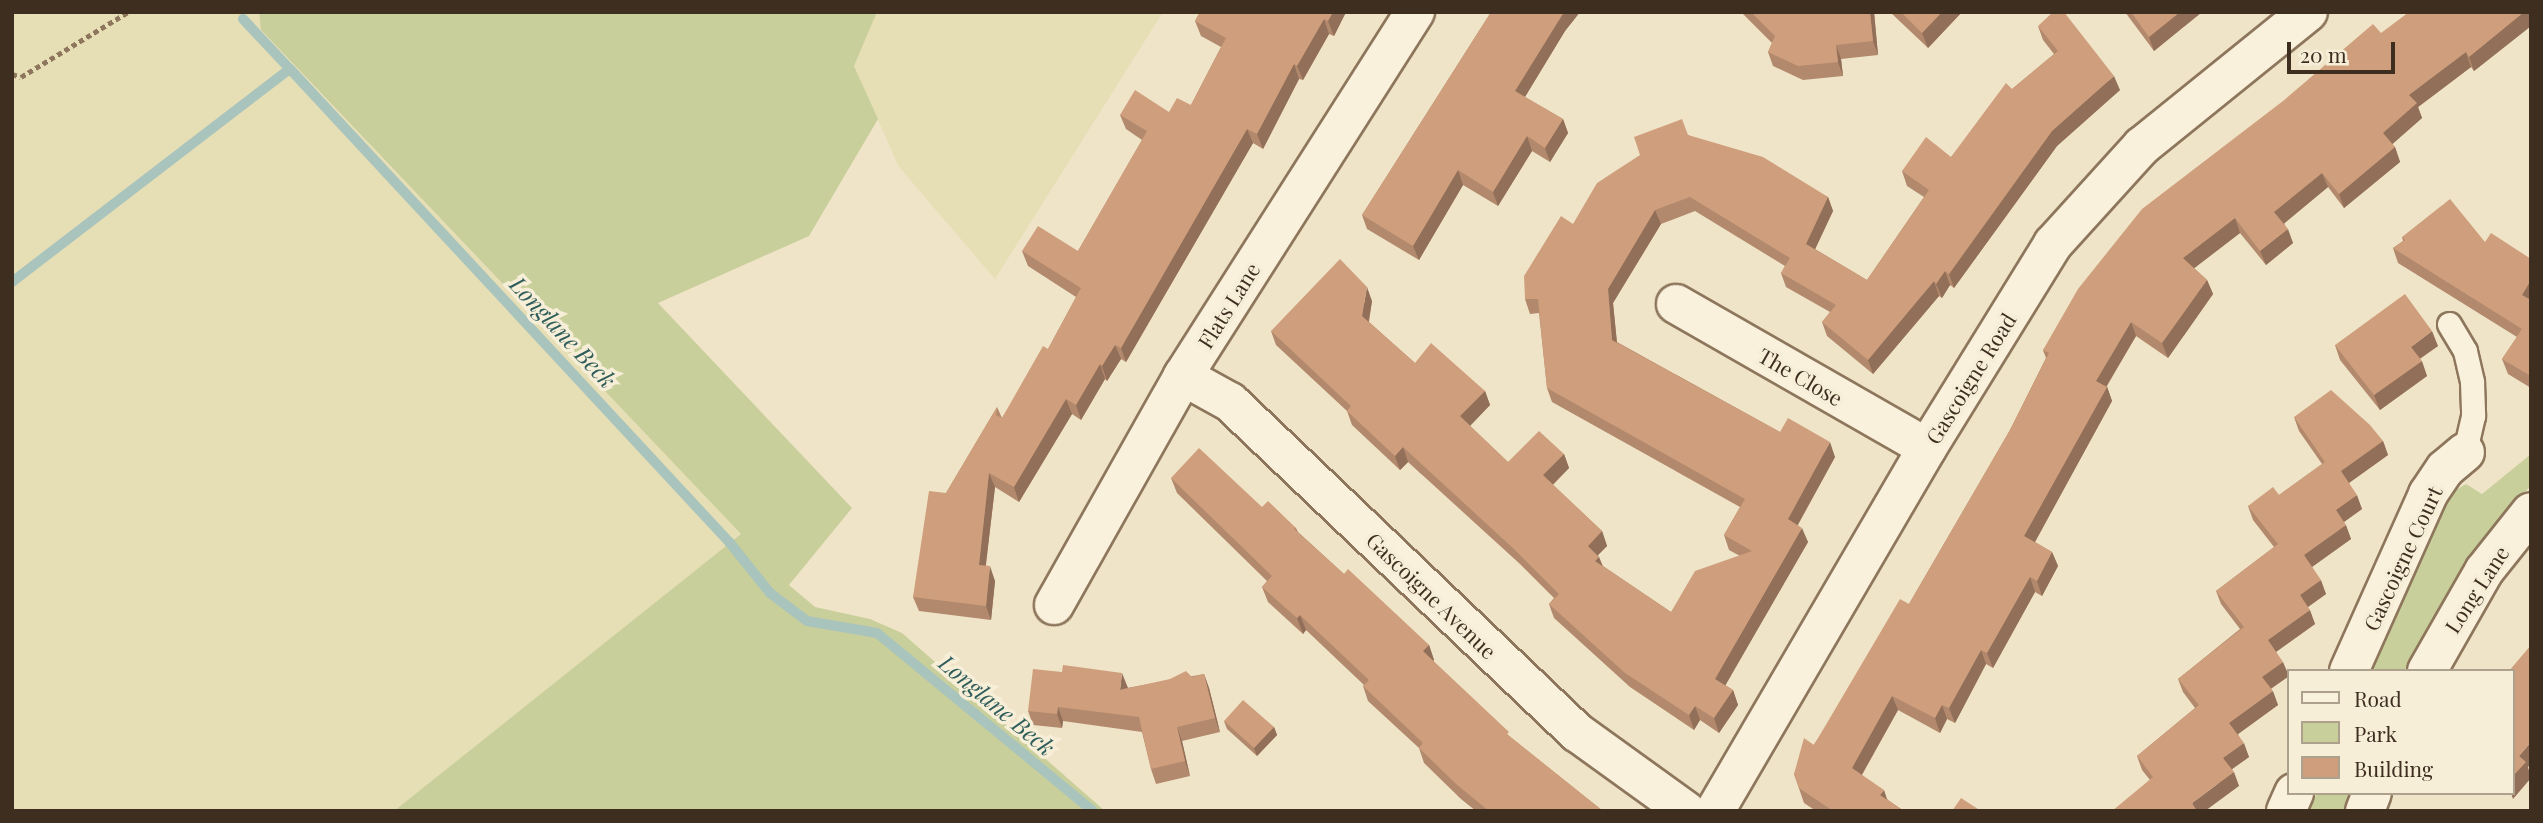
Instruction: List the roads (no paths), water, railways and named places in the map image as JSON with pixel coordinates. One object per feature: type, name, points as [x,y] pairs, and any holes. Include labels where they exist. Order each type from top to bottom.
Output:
[{"type":"street","name":"Flats Lane","points":[[1054,605],[1183,376],[1415,12]]},
{"type":"street","name":"Gascoigne Road","points":[[1715,811],[1927,448],[2053,244],[2142,146],[2308,12]]},
{"type":"street","name":"The Close","points":[[1676,304],[1927,448]]},
{"type":"street","name":"Gascoigne Avenue","points":[[1183,376],[1230,402],[1578,733],[1686,811]]},
{"type":"street","name":"Gascoigne Court","points":[[2350,669],[2428,494],[2445,469],[2465,452]]},
{"type":"street","name":"Long Lane","points":[[2428,669],[2484,571],[2531,512]]},
{"type":"street","points":[[2286,811],[2293,795]]},
{"type":"lane","points":[[2449,324],[2465,351],[2472,382],[2473,416],[2465,452]]},
{"type":"waterway","points":[[243,19],[290,69]]},
{"type":"waterway","name":"Longlane Beck","points":[[12,282],[290,69],[730,543],[770,593],[807,621],[877,633],[1093,811]]}]
